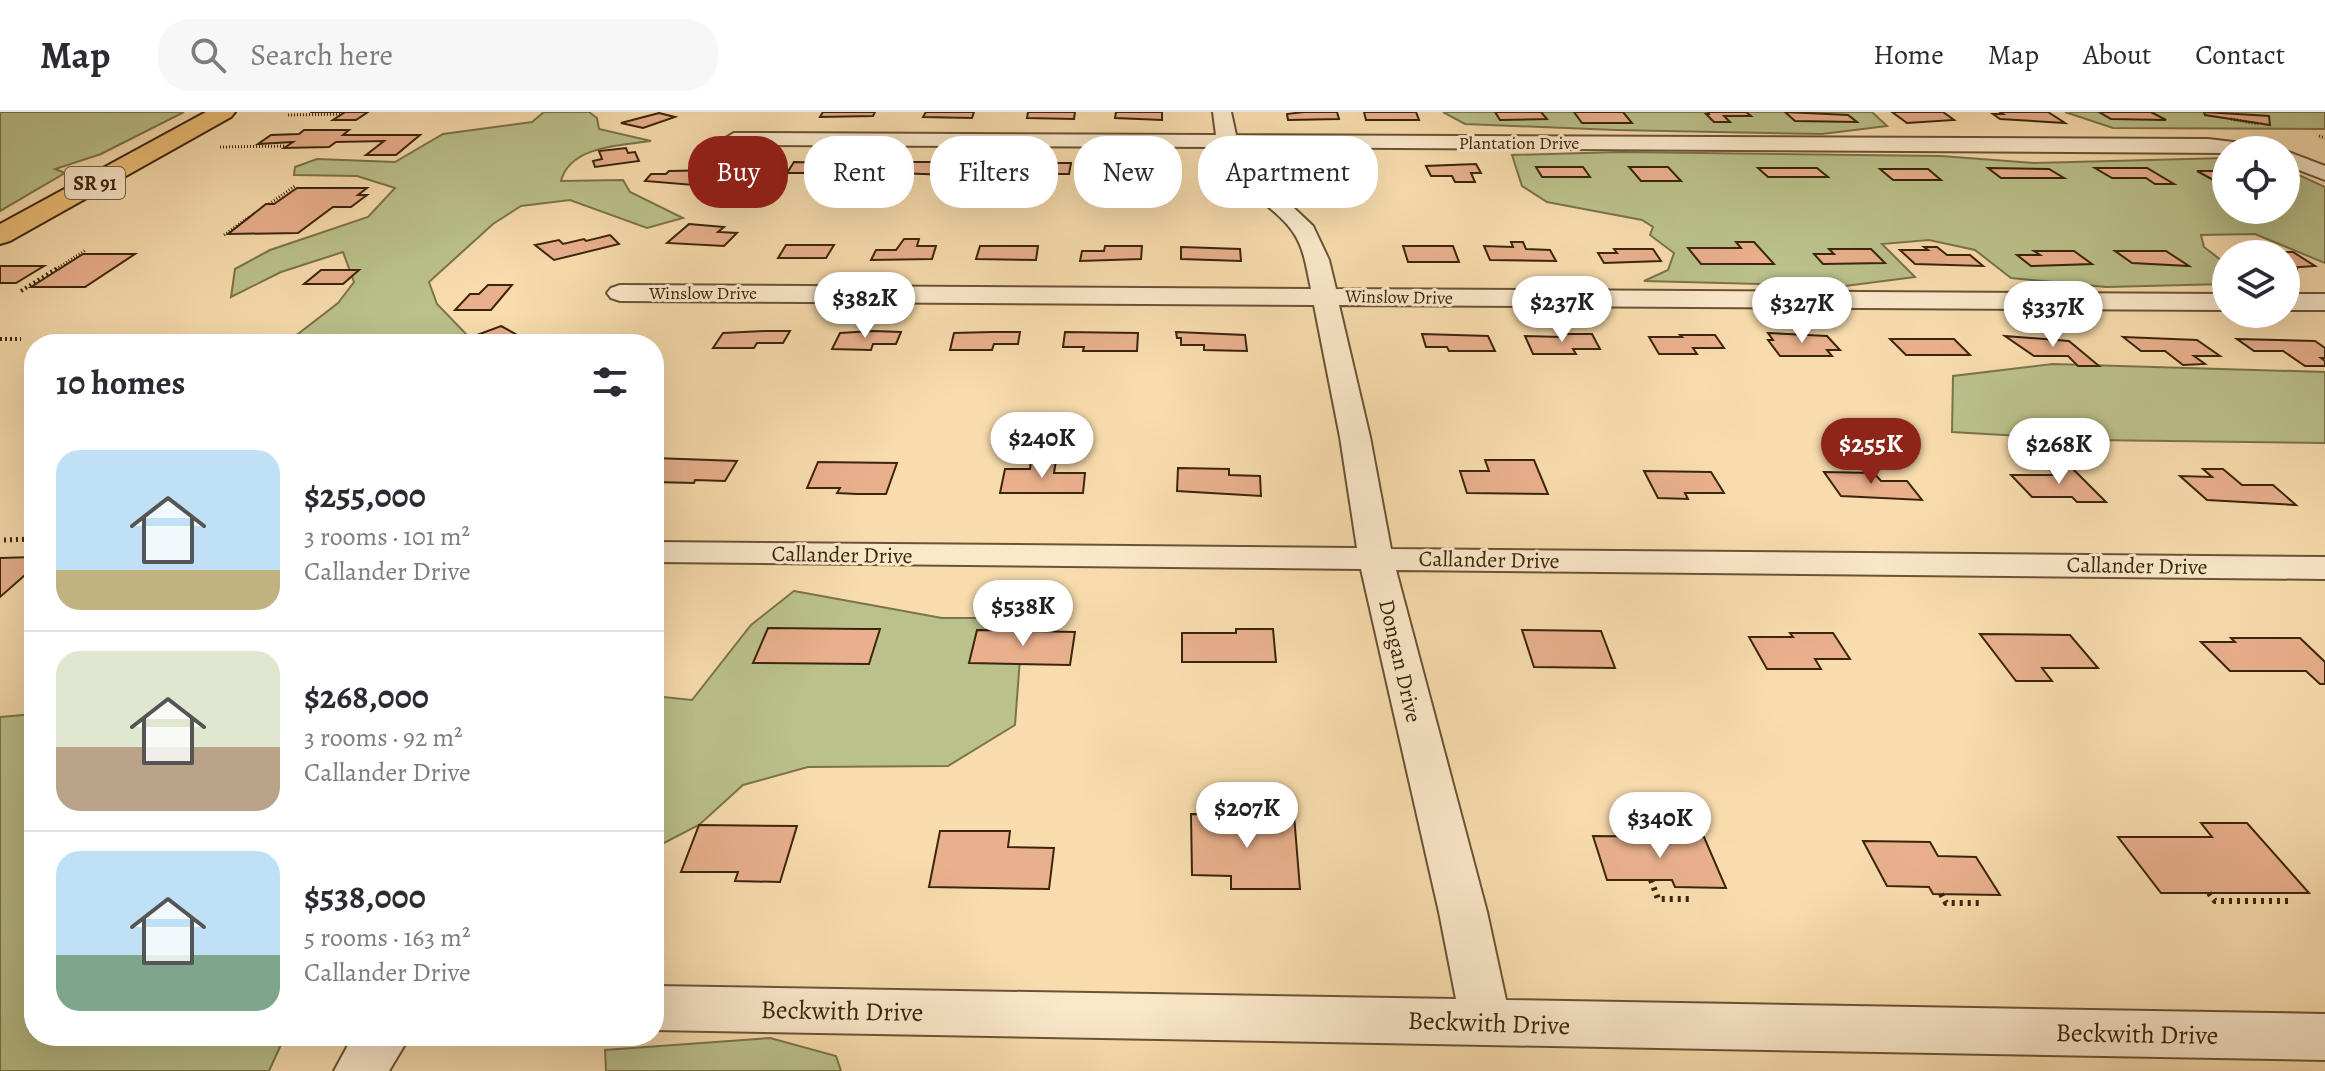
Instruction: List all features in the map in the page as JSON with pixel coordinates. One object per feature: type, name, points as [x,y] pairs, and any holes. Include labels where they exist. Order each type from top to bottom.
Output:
[{"type":"main road","name":"SR 91","points":[[0,235],[223,112]]},
{"type":"street","points":[[1222,112],[1225,136]]},
{"type":"street","name":"Plantation Drive","points":[[788,139],[1198,142]]},
{"type":"street","name":"Plantation Drive","points":[[1378,142],[2212,145]]},
{"type":"street","points":[[2300,163],[2325,174]]},
{"type":"street","name":"Dongan Drive","points":[[1281,208],[1305,231],[1317,260],[1355,437],[1376,559],[1463,912],[1486,1024]]},
{"type":"street","name":"Winslow Drive","points":[[620,293],[2212,302]]},
{"type":"street","points":[[2300,302],[2325,302]]},
{"type":"street","name":"Callander Drive","points":[[664,552],[2325,568]]},
{"type":"street","name":"Beckwith Drive","points":[[664,1008],[2325,1037]]},
{"type":"path","points":[[288,115],[342,114]]},
{"type":"path","points":[[2231,119],[2258,124]]},
{"type":"path","points":[[2319,136],[2325,138]]},
{"type":"path","points":[[220,147],[286,146]]},
{"type":"path","points":[[269,204],[295,186]]},
{"type":"path","points":[[224,235],[249,217]]},
{"type":"path","points":[[21,291],[86,250]]},
{"type":"path","points":[[0,339],[21,339]]},
{"type":"path","points":[[4,540],[24,539]]},
{"type":"path","points":[[1651,880],[1658,899],[1693,899]]},
{"type":"path","points":[[2209,893],[2215,901],[2288,901]]},
{"type":"path","points":[[1941,894],[1946,903],[1981,903]]},
{"type":"green space","points":[[0,112],[184,112],[101,154],[55,169],[65,173],[0,211]]},
{"type":"green space","points":[[544,112],[589,112],[597,118],[599,129],[651,141],[612,146],[586,154],[566,169],[561,181],[623,180],[630,192],[683,218],[647,228],[570,200],[521,206],[493,224],[429,282],[437,304],[466,334],[298,334],[338,303],[354,282],[343,252],[281,272],[231,297],[235,269],[270,250],[368,217],[395,188],[357,176],[294,175],[295,167],[317,159],[395,162],[443,134],[532,122]]},
{"type":"green space","points":[[1443,112],[1872,112],[1887,126],[1822,134],[1615,130],[1465,124]]},
{"type":"green space","points":[[2065,112],[2325,112],[2325,129],[2113,128]]},
{"type":"green space","points":[[1621,152],[1941,156],[2034,163],[2212,158],[2212,224],[2300,224],[2300,175],[2325,187],[2325,263],[2300,253],[2300,240],[2269,240],[2255,234],[2201,235],[2204,247],[2212,253],[2212,284],[2106,287],[2011,278],[1975,250],[1929,240],[1882,244],[1915,277],[1845,286],[1644,281],[1668,270],[1674,253],[1650,235],[1653,227],[1642,220],[1547,202],[1522,186],[1512,155]]},
{"type":"green space","points":[[2053,364],[2325,372],[2325,443],[2091,440],[1952,432],[1953,376]]},
{"type":"green space","points":[[794,591],[942,618],[1023,618],[1015,725],[948,766],[808,767],[743,785],[699,825],[664,843],[664,697],[692,700],[751,625]]},
{"type":"green space","points":[[24,715],[24,1046],[280,1046],[269,1071],[0,1071],[0,717]]},
{"type":"green space","points":[[770,1038],[836,1056],[841,1071],[606,1071],[605,1050]]},
{"type":"building","points":[[345,112],[368,112],[356,120],[333,120]]},
{"type":"building","points":[[823,112],[875,112],[873,116],[820,117]]},
{"type":"building","points":[[926,112],[974,112],[972,118],[923,117]]},
{"type":"building","points":[[1028,112],[1075,112],[1074,119],[1027,118]]},
{"type":"building","points":[[1116,112],[1162,112],[1162,120],[1115,118]]},
{"type":"building","points":[[1337,112],[1339,119],[1288,120],[1287,114]]},
{"type":"building","points":[[1364,112],[1416,112],[1419,120],[1366,120]]},
{"type":"building","points":[[1495,112],[1541,112],[1547,119],[1500,120]]},
{"type":"building","points":[[1574,112],[1623,112],[1632,123],[1582,123]]},
{"type":"building","points":[[1746,112],[1751,116],[1724,116],[1730,122],[1714,122],[1706,114]]},
{"type":"building","points":[[1785,112],[1848,115],[1857,122],[1795,121]]},
{"type":"building","points":[[1892,112],[1943,112],[1954,120],[1907,123]]},
{"type":"building","points":[[2000,112],[2048,112],[2065,123],[2000,119],[1993,114],[2003,114]]},
{"type":"building","points":[[2099,112],[2151,112],[2166,120],[2111,119]]},
{"type":"building","points":[[2204,112],[2269,116],[2270,125],[2205,115]]},
{"type":"building","points":[[659,113],[675,117],[643,128],[621,123]]},
{"type":"building","points":[[304,130],[349,130],[343,135],[420,135],[396,155],[366,155],[384,141],[336,142],[329,147],[284,148],[293,142],[258,144],[271,135],[299,134]]},
{"type":"building","points":[[626,148],[628,153],[635,152],[639,161],[595,167],[593,161],[602,159],[599,151]]},
{"type":"building","points":[[794,162],[804,162],[804,173],[788,171]]},
{"type":"building","points":[[914,162],[930,162],[930,174],[914,174]]},
{"type":"building","points":[[1058,163],[1071,163],[1069,174],[1058,174]]},
{"type":"building","points":[[1476,164],[1481,173],[1471,173],[1475,182],[1455,182],[1452,176],[1431,176],[1426,166]]},
{"type":"building","points":[[1536,167],[1583,167],[1590,177],[1542,177]]},
{"type":"building","points":[[1629,167],[1668,167],[1681,181],[1641,181]]},
{"type":"building","points":[[1758,168],[1817,168],[1828,177],[1768,177]]},
{"type":"building","points":[[1988,168],[2049,169],[2064,178],[2001,178]]},
{"type":"building","points":[[2095,168],[2147,168],[2174,184],[2155,184],[2146,178],[2112,178]]},
{"type":"building","points":[[1880,169],[1928,169],[1941,180],[1893,180]]},
{"type":"building","points":[[669,171],[688,171],[688,185],[645,181],[651,174],[666,174]]},
{"type":"building","points":[[2197,171],[2212,171],[2212,179]]},
{"type":"building","points":[[297,188],[367,188],[358,195],[367,195],[351,207],[333,207],[298,233],[228,234],[266,204],[274,204]]},
{"type":"building","points":[[689,224],[724,227],[718,232],[737,233],[724,246],[667,243]]},
{"type":"building","points":[[610,235],[619,244],[554,260],[535,245],[559,240],[563,244],[586,241]]},
{"type":"building","points":[[904,239],[919,239],[917,246],[936,246],[932,259],[871,260],[876,250],[896,250]]},
{"type":"building","points":[[1511,242],[1523,242],[1526,249],[1550,250],[1556,261],[1490,260],[1484,246],[1513,247]]},
{"type":"building","points":[[1736,242],[1754,242],[1774,264],[1701,264],[1688,248],[1741,248]]},
{"type":"building","points":[[786,245],[834,245],[826,258],[778,258]]},
{"type":"building","points":[[980,246],[1038,246],[1036,260],[976,259]]},
{"type":"building","points":[[1105,246],[1142,246],[1141,259],[1080,261],[1082,251],[1104,251]]},
{"type":"building","points":[[1403,246],[1453,246],[1459,262],[1408,262]]},
{"type":"building","points":[[1181,247],[1240,249],[1241,261],[1181,259]]},
{"type":"building","points":[[1924,247],[1937,247],[1947,255],[1970,255],[1983,266],[1915,264],[1900,250],[1928,250]]},
{"type":"building","points":[[1614,249],[1653,249],[1661,261],[1604,263],[1598,253],[1617,253]]},
{"type":"building","points":[[1829,249],[1871,249],[1885,263],[1823,264],[1814,254],[1834,254]]},
{"type":"building","points":[[2034,251],[2074,251],[2092,264],[2031,266],[2017,255],[2040,255]]},
{"type":"building","points":[[2115,251],[2166,251],[2189,266],[2132,263]]},
{"type":"building","points":[[83,254],[135,254],[85,287],[31,287]]},
{"type":"building","points":[[2300,256],[2315,266],[2300,267]]},
{"type":"building","points":[[0,266],[44,266],[16,283],[0,283]]},
{"type":"building","points":[[321,270],[359,270],[343,284],[304,284]]},
{"type":"building","points":[[488,285],[512,285],[491,310],[455,310],[470,294],[479,294]]},
{"type":"building","points":[[501,326],[516,334],[480,334]]},
{"type":"building","points":[[790,331],[783,343],[757,343],[754,348],[713,348],[723,333]]},
{"type":"building","points":[[901,332],[896,344],[873,344],[871,350],[832,349],[840,333]]},
{"type":"building","points":[[1020,332],[1018,344],[994,344],[992,350],[950,350],[954,333]]},
{"type":"building","points":[[1065,332],[1138,333],[1137,351],[1083,351],[1084,347],[1063,347]]},
{"type":"building","points":[[1176,332],[1245,335],[1247,351],[1204,350],[1204,345],[1181,345],[1181,338],[1177,338]]},
{"type":"building","points":[[1768,333],[1827,336],[1840,350],[1827,350],[1832,356],[1780,356],[1768,340],[1773,340]]},
{"type":"building","points":[[1422,334],[1488,336],[1495,351],[1449,351],[1447,347],[1426,347]]},
{"type":"building","points":[[1563,334],[1592,334],[1600,349],[1573,349],[1576,354],[1533,354],[1525,336],[1564,337]]},
{"type":"building","points":[[1680,335],[1715,335],[1724,348],[1693,348],[1697,354],[1659,354],[1649,337],[1682,337]]},
{"type":"building","points":[[2005,336],[2069,341],[2099,366],[2078,366],[2068,356],[2034,356]]},
{"type":"building","points":[[2123,337],[2197,340],[2220,356],[2194,356],[2205,364],[2183,365],[2165,351],[2141,351]]},
{"type":"building","points":[[1890,339],[1954,339],[1970,355],[1906,355]]},
{"type":"building","points":[[2237,339],[2315,341],[2325,348],[2325,358],[2321,358],[2325,366],[2305,366],[2283,351],[2254,351]]},
{"type":"building","points":[[664,458],[737,461],[725,481],[695,480],[694,483],[664,482]]},
{"type":"building","points":[[1031,460],[1056,460],[1054,473],[1085,473],[1083,493],[1000,493],[1005,469],[1030,469]]},
{"type":"building","points":[[1485,460],[1534,460],[1548,494],[1467,493],[1460,471],[1489,471]]},
{"type":"building","points":[[818,462],[897,463],[886,494],[857,494],[837,493],[840,488],[807,488]]},
{"type":"building","points":[[1178,468],[1229,469],[1229,475],[1260,476],[1261,496],[1177,491]]},
{"type":"building","points":[[2048,468],[2072,468],[2106,502],[2077,502],[2072,497],[2032,497],[2011,475],[2055,475]]},
{"type":"building","points":[[2203,469],[2223,469],[2242,485],[2273,485],[2296,505],[2207,500],[2180,476],[2212,477]]},
{"type":"building","points":[[1644,471],[1711,472],[1724,493],[1685,493],[1688,499],[1658,498]]},
{"type":"building","points":[[1824,472],[1874,473],[1881,481],[1907,481],[1922,500],[1841,496]]},
{"type":"building","points":[[24,557],[24,576],[0,597],[0,558]]},
{"type":"building","points":[[768,628],[880,629],[869,664],[753,663]]},
{"type":"building","points":[[1236,629],[1273,629],[1276,662],[1182,662],[1182,633],[1236,633]]},
{"type":"building","points":[[977,630],[1075,632],[1070,665],[969,663]]},
{"type":"building","points":[[1522,630],[1601,631],[1615,668],[1534,667]]},
{"type":"building","points":[[1790,633],[1833,633],[1850,659],[1815,659],[1821,669],[1767,669],[1749,637],[1793,637]]},
{"type":"building","points":[[1980,634],[2070,635],[2098,668],[2042,668],[2052,681],[2016,681]]},
{"type":"building","points":[[2231,638],[2300,638],[2325,662],[2325,684],[2320,684],[2306,671],[2230,671],[2201,642],[2235,642]]},
{"type":"building","points":[[1191,814],[1294,815],[1300,889],[1231,889],[1231,876],[1192,875]]},
{"type":"building","points":[[2201,823],[2247,823],[2309,893],[2161,893],[2118,837],[2212,837]]},
{"type":"building","points":[[699,825],[797,826],[780,882],[735,881],[738,872],[681,872]]},
{"type":"building","points":[[940,831],[1010,831],[1008,847],[1054,848],[1049,889],[929,887]]},
{"type":"building","points":[[1593,836],[1704,837],[1726,888],[1675,887],[1672,880],[1607,880]]},
{"type":"building","points":[[1863,841],[1930,842],[1938,856],[1976,857],[2000,895],[1933,894],[1929,887],[1887,886]]}]
